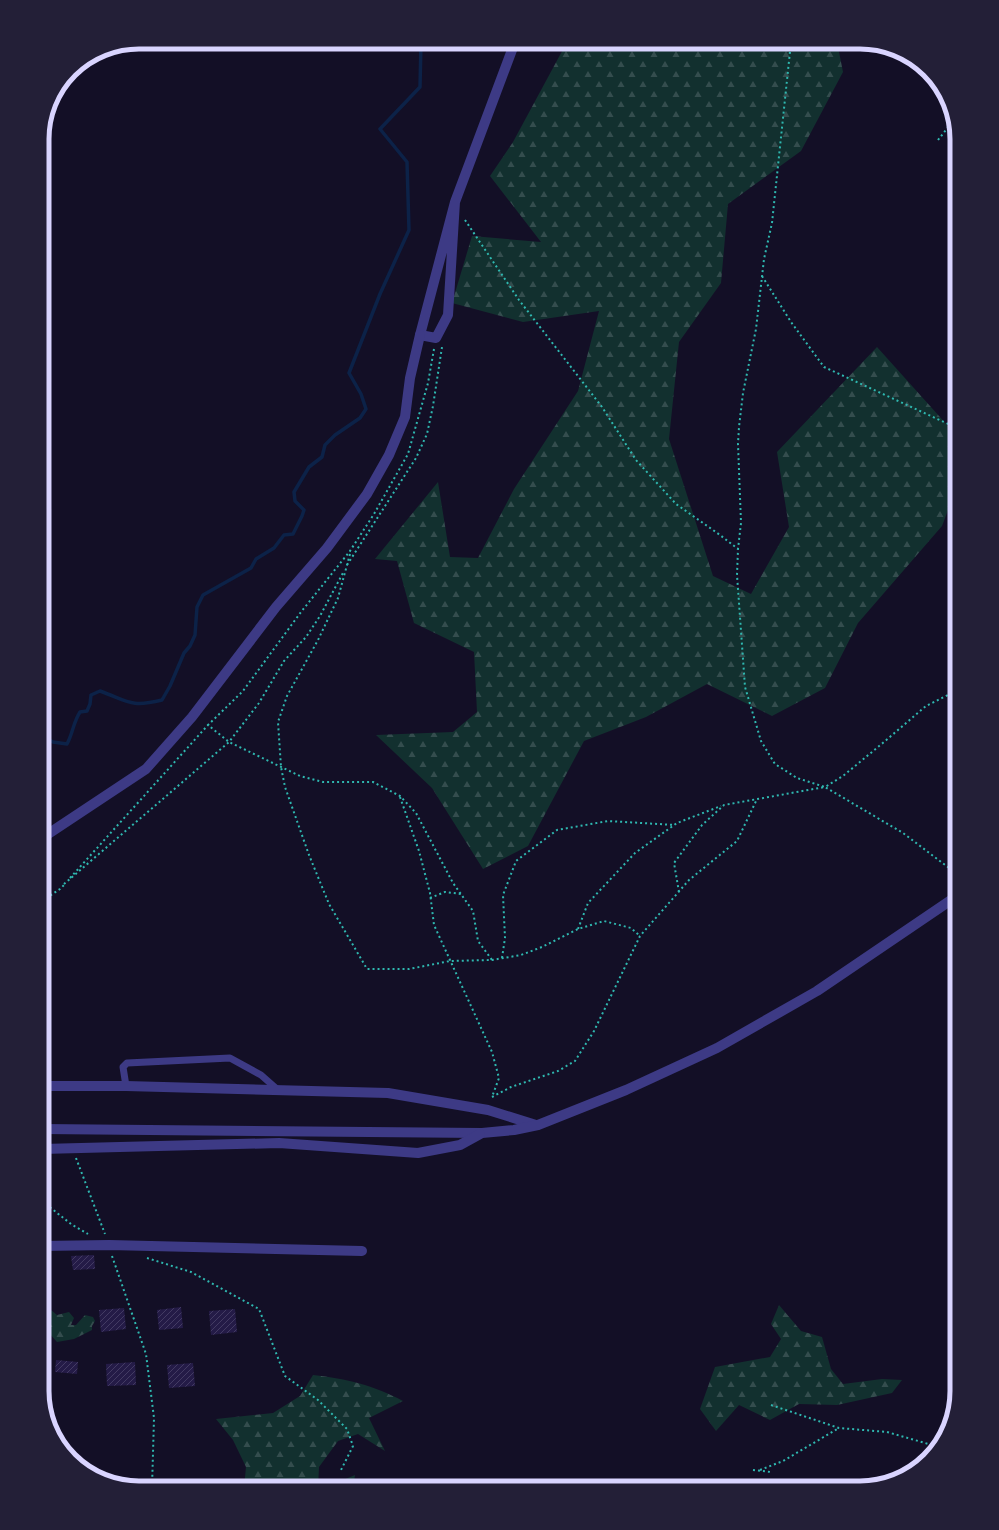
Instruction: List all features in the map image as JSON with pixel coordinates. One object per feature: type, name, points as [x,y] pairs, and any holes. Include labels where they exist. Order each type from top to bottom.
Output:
[{"type":"street","points":[[49,833],[146,768],[192,717],[276,608],[326,548],[367,494],[389,455],[405,417],[410,378],[420,335],[455,202],[512,49]]},
{"type":"street","points":[[420,335],[436,338],[448,315],[455,202]]},
{"type":"street","points":[[49,1129],[482,1133],[514,1130],[538,1125],[626,1090],[717,1048],[817,992],[950,901]]},
{"type":"street","points":[[49,1086],[126,1086],[388,1093],[488,1110],[538,1125]]},
{"type":"street","points":[[49,1148],[279,1144],[418,1153],[460,1145],[482,1133]]},
{"type":"street","points":[[49,1246],[109,1245],[362,1251]]},
{"type":"lane","points":[[126,1086],[122,1067],[127,1063],[230,1058],[261,1075],[278,1090]]},
{"type":"path","points":[[790,49],[772,223],[764,259],[756,329],[743,393],[739,427],[738,444],[741,524],[738,549],[738,601],[745,687],[761,742],[775,764],[797,778],[825,788],[903,833],[950,869]]},
{"type":"path","points":[[938,140],[949,126]]},
{"type":"path","points":[[455,202],[469,228],[519,300],[602,407],[636,460],[676,504],[738,549]]},
{"type":"path","points":[[762,274],[791,322],[824,367],[950,425]]},
{"type":"path","points":[[49,896],[60,889],[208,725],[243,691],[301,612],[350,552],[408,454],[428,383],[436,338]]},
{"type":"path","points":[[64,884],[229,742],[259,703],[284,661],[306,637],[320,616],[346,567],[416,458],[427,434],[443,346]]},
{"type":"path","points":[[350,552],[338,598],[318,640],[287,696],[278,722],[281,767],[285,787],[309,855],[326,897],[367,969],[409,969],[450,961],[492,960],[522,955],[578,929],[604,921],[631,928],[640,936]]},
{"type":"path","points":[[578,929],[588,903],[635,852],[675,825],[724,805],[825,788],[861,761],[926,706],[950,694]]},
{"type":"path","points":[[208,725],[229,742],[300,776],[323,782],[373,782],[400,796],[416,813],[453,883],[473,911],[478,942],[492,960]]},
{"type":"path","points":[[400,796],[419,851],[430,898],[434,925],[492,1052],[499,1078],[488,1110]]},
{"type":"path","points":[[492,1097],[511,1087],[558,1071],[575,1062],[594,1031],[640,936],[689,880],[737,841],[758,799]]},
{"type":"path","points":[[679,892],[674,863],[702,824],[724,805]]},
{"type":"path","points":[[502,958],[506,938],[503,895],[516,862],[557,830],[608,821],[675,825]]},
{"type":"path","points":[[430,898],[445,892],[461,894]]},
{"type":"path","points":[[72,1148],[109,1245],[146,1354],[154,1418],[152,1481]]},
{"type":"path","points":[[49,1206],[71,1224],[90,1235]]},
{"type":"path","points":[[146,1258],[191,1272],[259,1309],[285,1376],[318,1400],[347,1429],[354,1446],[340,1472]]},
{"type":"path","points":[[771,1405],[839,1428],[888,1432],[932,1445]]},
{"type":"path","points":[[760,1470],[783,1461],[839,1428]]},
{"type":"path","points":[[753,1470],[771,1472]]},
{"type":"green space","points":[[563,49],[838,49],[843,72],[801,151],[728,204],[721,283],[679,342],[669,439],[713,576],[751,594],[789,527],[777,452],[877,347],[950,428],[950,505],[942,526],[858,623],[825,688],[772,716],[707,684],[646,717],[584,741],[528,846],[483,869],[432,788],[376,735],[453,732],[477,712],[474,652],[414,623],[397,561],[375,559],[438,482],[450,557],[478,558],[514,489],[578,391],[599,311],[523,322],[452,303],[472,236],[541,242],[490,176],[513,142]]},
{"type":"green space","points":[[779,1305],[801,1331],[822,1337],[831,1369],[843,1384],[882,1379],[902,1380],[892,1393],[837,1405],[799,1404],[770,1420],[739,1405],[716,1431],[700,1409],[715,1367],[770,1357],[781,1339],[771,1324]]},
{"type":"green space","points":[[49,1310],[57,1315],[69,1312],[74,1318],[71,1325],[76,1325],[85,1315],[93,1317],[95,1321],[92,1326],[92,1330],[74,1339],[57,1342],[49,1333]]},
{"type":"green space","points":[[313,1375],[337,1378],[360,1384],[392,1395],[403,1401],[369,1418],[385,1451],[358,1434],[338,1441],[319,1467],[318,1481],[245,1481],[246,1467],[233,1440],[216,1419],[273,1413],[300,1396]]},
{"type":"green space","points":[[355,1475],[354,1481],[341,1481]]},
{"type":"building","points":[[94,1255],[95,1269],[73,1270],[71,1256]]},
{"type":"building","points":[[181,1307],[183,1328],[159,1330],[157,1310]]},
{"type":"building","points":[[124,1308],[126,1329],[101,1332],[99,1310]]},
{"type":"building","points":[[235,1309],[237,1332],[211,1335],[209,1311]]},
{"type":"building","points":[[56,1360],[78,1362],[77,1374],[55,1372]]},
{"type":"building","points":[[135,1362],[136,1385],[107,1386],[106,1364]]},
{"type":"building","points":[[193,1363],[195,1386],[169,1388],[167,1365]]},
{"type":"waterway","points":[[49,740],[53,742],[67,744],[80,712],[87,711],[90,704],[91,695],[100,691],[123,700],[136,703],[162,700],[170,686],[184,653],[190,646],[195,635],[197,607],[203,595],[251,568],[256,559],[274,548],[284,535],[293,534],[304,510],[295,501],[294,492],[309,467],[322,457],[325,445],[335,435],[360,418],[366,409],[361,394],[349,373],[380,294],[409,230],[407,162],[380,129],[420,87],[421,49]]}]
